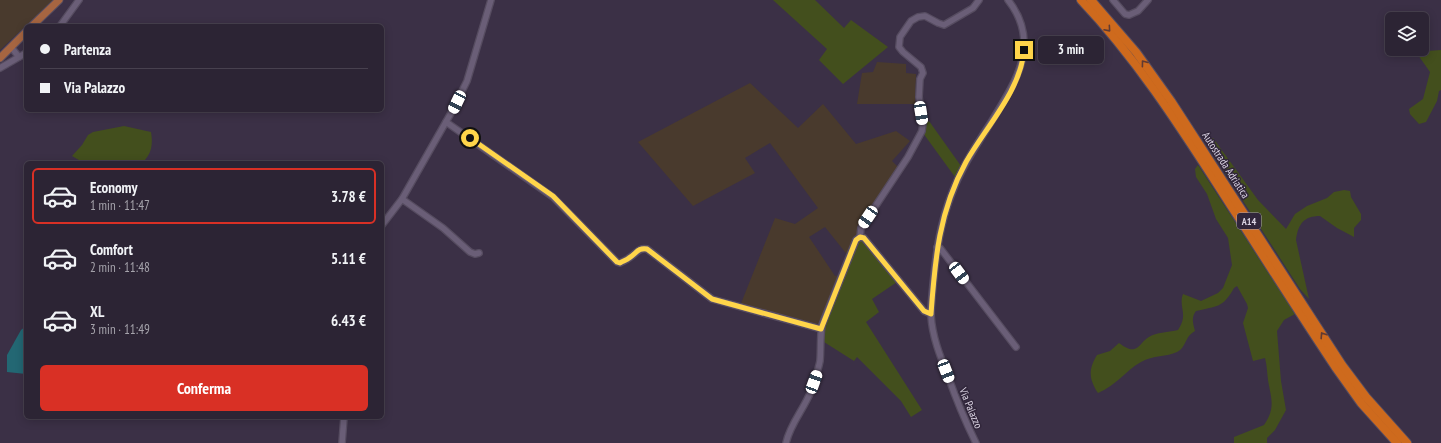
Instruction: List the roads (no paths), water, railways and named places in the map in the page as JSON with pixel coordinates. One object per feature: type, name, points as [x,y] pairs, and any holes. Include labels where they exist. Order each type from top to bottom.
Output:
[{"type":"highway","name":"Autostrada Adriatica","points":[[1081,0],[1113,35],[1146,77],[1184,133],[1336,368],[1361,403],[1397,443]]},
{"type":"highway","name":"Autostrada Adriatica","points":[[1091,0],[1132,47],[1168,96],[1346,370],[1378,412],[1407,443]]},
{"type":"main road","points":[[34,24],[59,0]]},
{"type":"main road","points":[[0,58],[24,34]]},
{"type":"street","points":[[61,24],[79,0]]},
{"type":"street","points":[[384,222],[402,199],[446,122],[467,81],[491,0]]},
{"type":"street","points":[[786,443],[788,431],[804,406],[817,372],[820,361],[821,329],[856,240],[860,237],[861,228],[908,157],[922,130],[923,123],[919,97],[920,79],[923,73],[921,67],[899,47],[898,43],[900,37],[911,21],[918,17],[925,16],[938,24],[944,25],[973,8],[979,0]]},
{"type":"street","name":"Via Palazzo","points":[[976,443],[962,414],[940,357],[932,332],[931,314],[937,247],[944,216],[952,192],[966,162],[1010,93],[1020,71],[1023,54],[1023,28],[1016,10],[1008,0]]},
{"type":"street","points":[[1113,0],[1125,14],[1129,15],[1138,11],[1148,0]]},
{"type":"street","points":[[11,47],[19,57]]},
{"type":"street","points":[[0,68],[24,54]]},
{"type":"street","points":[[446,122],[553,196],[617,262],[620,263],[629,258],[639,249],[647,249],[712,299],[821,329]]},
{"type":"street","points":[[402,199],[443,228],[470,252],[475,254],[479,253]]},
{"type":"street","points":[[860,237],[864,238],[924,311],[931,314]]},
{"type":"street","points":[[937,247],[940,248],[1016,347]]},
{"type":"street","points":[[342,443],[344,419]]}]
